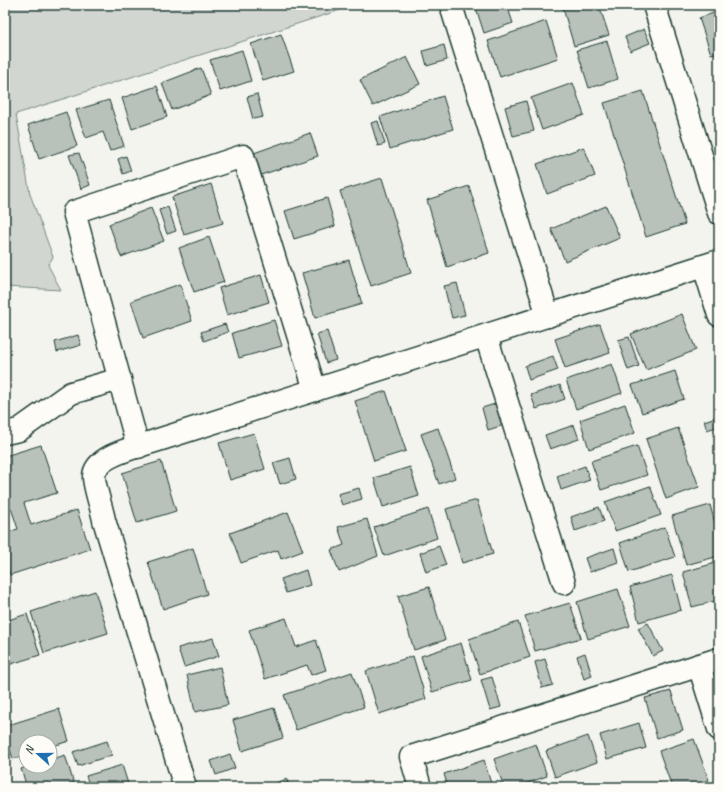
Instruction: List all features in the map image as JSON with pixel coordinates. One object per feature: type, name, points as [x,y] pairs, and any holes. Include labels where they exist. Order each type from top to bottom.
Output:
[{"type":"street","points":[[654,5],[719,213]]},
{"type":"street","points":[[453,12],[548,316]]},
{"type":"street","points":[[138,447],[74,212],[242,156],[315,390]]},
{"type":"street","points":[[185,787],[104,520],[94,477],[97,466],[101,462],[114,455],[138,447],[712,263],[719,315]]},
{"type":"street","points":[[486,336],[564,583]]},
{"type":"street","points":[[5,434],[19,430],[71,393],[120,379]]},
{"type":"street","points":[[420,787],[411,757],[709,662],[719,729]]},
{"type":"shaded area","points":[[5,5],[356,5],[16,114],[30,194],[53,257],[48,265],[61,290],[5,287]]},
{"type":"building","points":[[475,5],[507,5],[513,23],[484,33]]},
{"type":"building","points":[[562,5],[599,5],[609,35],[574,46]]},
{"type":"building","points":[[719,11],[719,52],[711,54],[699,18]]},
{"type":"building","points":[[546,21],[558,58],[500,77],[488,41]]},
{"type":"building","points":[[644,29],[650,43],[630,51],[625,37]]},
{"type":"building","points":[[281,34],[294,71],[263,81],[251,44]]},
{"type":"building","points":[[607,41],[618,79],[589,88],[577,50]]},
{"type":"building","points":[[444,45],[447,60],[427,66],[423,51]]},
{"type":"building","points":[[242,50],[251,81],[220,91],[210,60]]},
{"type":"building","points":[[407,57],[420,84],[373,106],[360,80]]},
{"type":"building","points":[[201,68],[211,95],[172,110],[162,83]]},
{"type":"building","points":[[573,83],[584,115],[542,130],[531,98]]},
{"type":"building","points":[[157,86],[167,117],[132,129],[122,98]]},
{"type":"building","points":[[643,91],[685,224],[646,237],[604,103]]},
{"type":"building","points":[[257,94],[263,117],[253,119],[247,97]]},
{"type":"building","points":[[443,96],[453,129],[390,149],[380,117]]},
{"type":"building","points":[[109,100],[124,146],[110,151],[103,132],[86,138],[76,110]]},
{"type":"building","points":[[526,101],[534,131],[513,136],[505,107]]},
{"type":"building","points":[[66,112],[77,146],[39,159],[28,125]]},
{"type":"building","points":[[378,121],[385,144],[378,146],[371,123]]},
{"type":"building","points":[[310,133],[318,156],[261,175],[254,153]]},
{"type":"building","points":[[584,147],[595,176],[547,194],[537,164]]},
{"type":"building","points":[[79,153],[90,185],[81,189],[69,155]]},
{"type":"building","points":[[126,156],[131,171],[123,174],[118,159]]},
{"type":"building","points":[[382,178],[411,273],[371,286],[340,191]]},
{"type":"building","points":[[211,184],[223,223],[184,235],[172,197]]},
{"type":"building","points":[[469,186],[489,253],[447,267],[427,200]]},
{"type":"building","points":[[327,198],[335,226],[294,239],[285,211]]},
{"type":"building","points":[[606,206],[620,238],[565,261],[551,229]]},
{"type":"building","points":[[168,207],[176,231],[167,234],[159,210]]},
{"type":"building","points":[[151,208],[164,241],[121,257],[109,224]]},
{"type":"building","points":[[209,237],[224,282],[194,292],[179,248]]},
{"type":"building","points":[[349,260],[362,304],[315,318],[302,273]]},
{"type":"building","points":[[261,275],[269,302],[227,315],[219,288]]},
{"type":"building","points":[[457,283],[465,315],[452,318],[444,286]]},
{"type":"building","points":[[180,284],[192,321],[143,338],[131,301]]},
{"type":"building","points":[[682,314],[696,350],[646,370],[631,334]]},
{"type":"building","points":[[274,320],[282,346],[239,358],[232,333]]},
{"type":"building","points":[[225,324],[228,332],[204,341],[201,332]]},
{"type":"building","points":[[600,324],[610,353],[565,368],[555,339]]},
{"type":"building","points":[[327,331],[336,360],[326,363],[317,334]]},
{"type":"building","points":[[78,335],[81,345],[57,352],[55,342]]},
{"type":"building","points":[[629,337],[639,366],[628,370],[618,340]]},
{"type":"building","points":[[553,356],[558,370],[529,380],[525,366]]},
{"type":"building","points":[[612,364],[622,393],[576,409],[566,380]]},
{"type":"building","points":[[675,371],[684,399],[642,413],[632,385]]},
{"type":"building","points":[[560,385],[565,399],[536,409],[531,395]]},
{"type":"building","points":[[386,391],[406,451],[374,461],[355,401]]},
{"type":"building","points":[[498,403],[504,425],[488,430],[482,408]]},
{"type":"building","points":[[625,404],[635,433],[589,449],[580,420]]},
{"type":"building","points":[[719,416],[719,426],[707,430],[704,421]]},
{"type":"building","points":[[574,425],[579,439],[550,449],[545,435]]},
{"type":"building","points":[[438,428],[455,478],[439,484],[421,434]]},
{"type":"building","points":[[678,428],[699,487],[666,499],[646,439]]},
{"type":"building","points":[[254,433],[265,469],[230,480],[219,443]]},
{"type":"building","points":[[41,445],[57,493],[24,503],[31,525],[77,510],[90,549],[10,575],[5,559],[5,533],[18,529],[11,508],[5,510],[5,456]]},
{"type":"building","points":[[637,446],[647,475],[601,490],[591,461]]},
{"type":"building","points":[[290,458],[296,479],[280,484],[273,463]]},
{"type":"building","points":[[161,461],[176,511],[137,523],[122,473]]},
{"type":"building","points":[[585,466],[590,480],[561,490],[557,476]]},
{"type":"building","points":[[410,467],[419,496],[383,507],[374,478]]},
{"type":"building","points":[[650,486],[661,515],[615,531],[605,502]]},
{"type":"building","points":[[359,488],[362,499],[342,505],[338,494]]},
{"type":"building","points":[[477,500],[493,554],[462,563],[446,509]]},
{"type":"building","points":[[710,505],[719,538],[719,556],[686,565],[672,516]]},
{"type":"building","points":[[599,507],[604,521],[575,531],[571,517]]},
{"type":"building","points":[[428,509],[437,538],[384,556],[374,527]]},
{"type":"building","points":[[288,512],[303,551],[281,559],[278,550],[241,563],[230,533]]},
{"type":"building","points":[[367,519],[378,556],[339,572],[331,550],[344,545],[338,527]]},
{"type":"building","points":[[665,527],[675,557],[629,572],[620,543]]},
{"type":"building","points":[[439,546],[446,565],[426,572],[420,553]]},
{"type":"building","points":[[193,548],[207,594],[163,609],[148,562]]},
{"type":"building","points":[[614,548],[618,562],[590,572],[585,558]]},
{"type":"building","points":[[719,562],[719,600],[692,607],[683,572]]},
{"type":"building","points":[[306,570],[310,585],[286,593],[281,579]]},
{"type":"building","points":[[672,575],[681,610],[639,622],[630,587]]},
{"type":"building","points":[[429,587],[445,640],[414,650],[398,596]]},
{"type":"building","points":[[618,589],[630,626],[588,639],[577,602]]},
{"type":"building","points":[[95,591],[108,633],[44,653],[31,612]]},
{"type":"building","points":[[570,603],[581,638],[535,651],[525,616]]},
{"type":"building","points":[[27,614],[40,655],[5,666],[5,621]]},
{"type":"building","points":[[286,618],[296,647],[316,640],[326,670],[311,675],[307,665],[265,679],[249,630]]},
{"type":"building","points":[[518,622],[530,657],[480,674],[469,639]]},
{"type":"building","points":[[648,623],[663,651],[653,656],[638,628]]},
{"type":"building","points":[[213,638],[219,656],[184,667],[178,648]]},
{"type":"building","points":[[461,643],[472,680],[432,692],[421,656]]},
{"type":"building","points":[[585,653],[592,676],[584,679],[577,656]]},
{"type":"building","points":[[413,656],[426,699],[379,714],[366,671]]},
{"type":"building","points":[[545,659],[553,685],[542,688],[535,662]]},
{"type":"building","points":[[220,667],[228,705],[195,712],[187,675]]},
{"type":"building","points":[[352,672],[364,707],[296,730],[284,695]]},
{"type":"building","points":[[492,677],[501,707],[490,710],[481,680]]},
{"type":"building","points":[[671,691],[683,730],[657,738],[645,698]]},
{"type":"building","points":[[274,708],[283,738],[242,751],[233,720]]},
{"type":"building","points":[[59,709],[69,741],[58,744],[58,734],[18,734],[18,757],[13,759],[5,733],[5,726]]},
{"type":"building","points":[[639,723],[646,748],[607,759],[600,735]]},
{"type":"building","points":[[588,736],[597,762],[555,777],[546,751]]},
{"type":"building","points":[[694,739],[709,780],[689,787],[672,787],[659,751]]},
{"type":"building","points":[[107,741],[112,755],[78,766],[73,752]]},
{"type":"building","points":[[536,744],[547,776],[517,787],[504,787],[494,759]]},
{"type":"building","points":[[230,754],[235,768],[216,775],[211,761]]},
{"type":"building","points":[[65,755],[75,787],[27,787],[23,774],[58,774],[58,757]]},
{"type":"building","points":[[484,760],[492,787],[448,787],[444,774]]},
{"type":"building","points":[[122,765],[129,787],[90,787],[86,776]]},
{"type":"building","points":[[287,779],[289,787],[264,787]]},
{"type":"building","points":[[660,783],[662,787],[648,787]]}]
